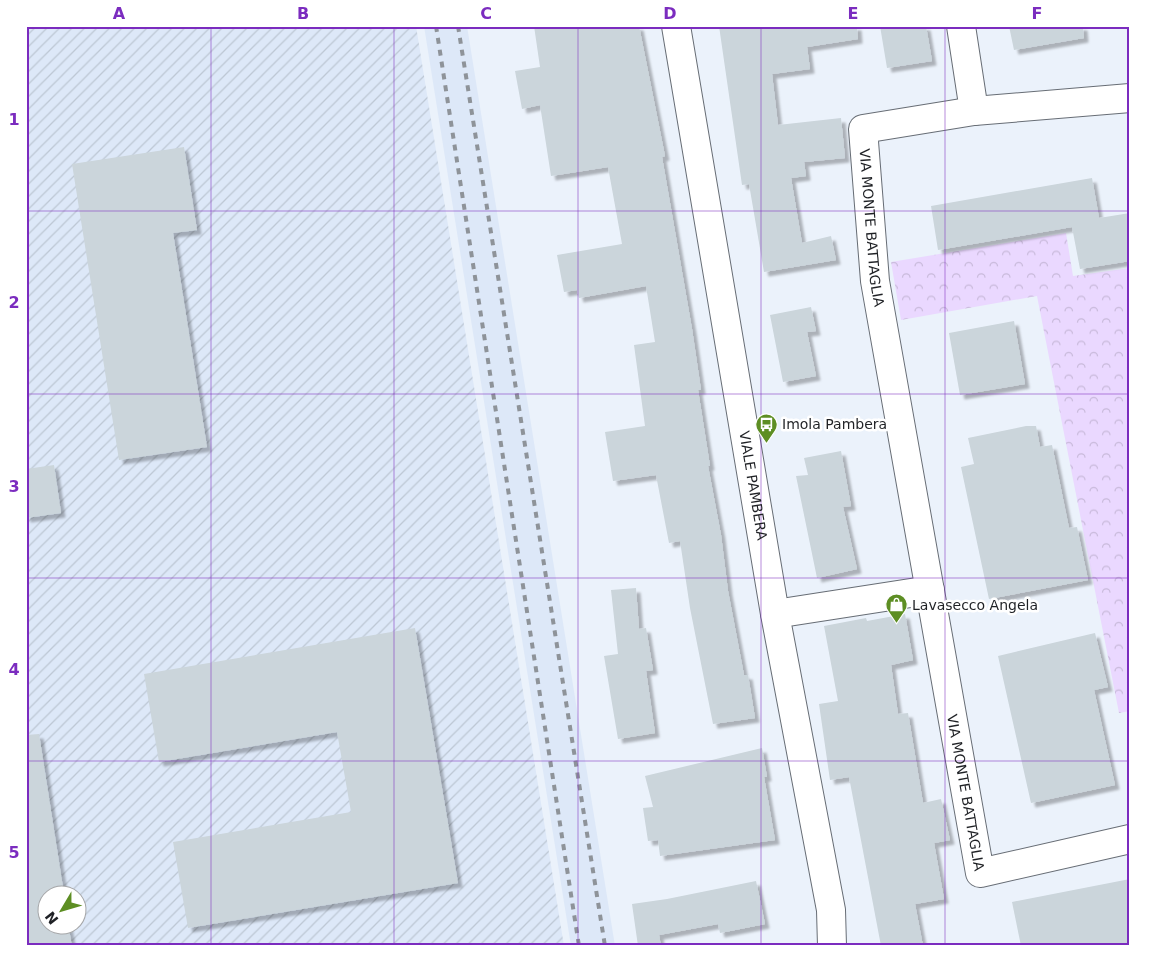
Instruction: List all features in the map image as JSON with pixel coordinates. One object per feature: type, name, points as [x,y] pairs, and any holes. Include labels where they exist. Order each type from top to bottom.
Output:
[{"type":"street","name":"VIALE PAMBERA","points":[[676,26],[775,614],[830,910],[832,946]]},
{"type":"street","points":[[961,26],[974,111]]},
{"type":"street","name":"VIA MONTE BATTAGLIA","points":[[1130,98],[974,111],[863,128],[874,281],[980,873],[1130,839]]},
{"type":"street","points":[[775,614],[930,590]]},
{"type":"shaded area","points":[[26,26],[416,26],[564,946],[26,946]]},
{"type":"shaded area","points":[[424,26],[467,26],[615,946],[571,946]]},
{"type":"green space","points":[[1066,233],[1073,276],[1130,268],[1130,711],[1119,713],[1037,296],[901,320],[891,262]]},
{"type":"building","points":[[534,26],[639,26],[665,156],[662,157],[692,329],[701,390],[698,390],[710,466],[708,466],[721,535],[728,591],[744,675],[748,675],[755,718],[713,724],[690,608],[680,541],[669,543],[656,475],[613,481],[605,432],[645,426],[634,345],[655,342],[646,286],[579,298],[577,290],[564,292],[557,255],[622,244],[608,167],[551,176],[540,105],[522,109],[515,71],[540,67]]},
{"type":"building","points":[[719,26],[857,26],[858,39],[807,47],[810,69],[772,74],[778,125],[841,118],[845,158],[804,162],[806,176],[791,178],[802,243],[831,236],[836,260],[764,272],[749,184],[742,185]]},
{"type":"building","points":[[880,26],[926,26],[932,61],[887,68]]},
{"type":"building","points":[[1009,26],[1083,26],[1084,38],[1014,50]]},
{"type":"building","points":[[184,147],[197,230],[173,233],[207,447],[119,460],[72,164]]},
{"type":"building","points":[[1092,178],[1099,218],[1130,213],[1130,261],[1080,269],[1072,227],[938,250],[931,206]]},
{"type":"building","points":[[811,307],[816,331],[807,332],[816,376],[783,382],[770,315]]},
{"type":"building","points":[[1014,321],[1025,384],[960,395],[949,333]]},
{"type":"building","points":[[1026,426],[1036,426],[1040,447],[1052,445],[1069,528],[1077,527],[1088,580],[989,599],[961,467],[974,464],[968,438]]},
{"type":"building","points":[[841,451],[851,506],[843,507],[857,569],[817,578],[796,476],[808,475],[804,458]]},
{"type":"building","points":[[54,465],[61,513],[26,518],[26,469]]},
{"type":"building","points":[[636,588],[639,629],[646,628],[653,670],[646,671],[655,733],[618,739],[604,656],[618,654],[611,590]]},
{"type":"building","points":[[905,614],[913,660],[891,665],[898,714],[908,713],[923,803],[941,799],[950,840],[934,843],[944,899],[915,904],[923,946],[881,946],[849,777],[830,780],[819,704],[838,701],[824,626],[866,618],[867,621]]},
{"type":"building","points":[[415,628],[458,883],[188,928],[173,842],[351,812],[337,732],[159,762],[144,674]]},
{"type":"building","points":[[1095,633],[1108,687],[1094,690],[1115,785],[1031,803],[998,656]]},
{"type":"building","points":[[39,734],[62,884],[38,884],[38,934],[70,934],[72,946],[26,946],[26,735]]},
{"type":"building","points":[[762,748],[767,777],[764,777],[775,840],[660,856],[658,840],[648,841],[643,808],[653,807],[645,776]]},
{"type":"building","points":[[1130,879],[1130,942],[1110,946],[1021,946],[1012,902]]},
{"type":"building","points":[[756,881],[765,924],[720,933],[718,924],[659,935],[661,946],[638,946],[632,904]]},
{"type":"railway","points":[[436,26],[579,946]]},
{"type":"railway","points":[[458,26],[605,946]]},
{"type":"place","name":"Imola Pambera","points":[[766,443]]},
{"type":"place","name":"Lavasecco Angela","points":[[896,624]]}]
